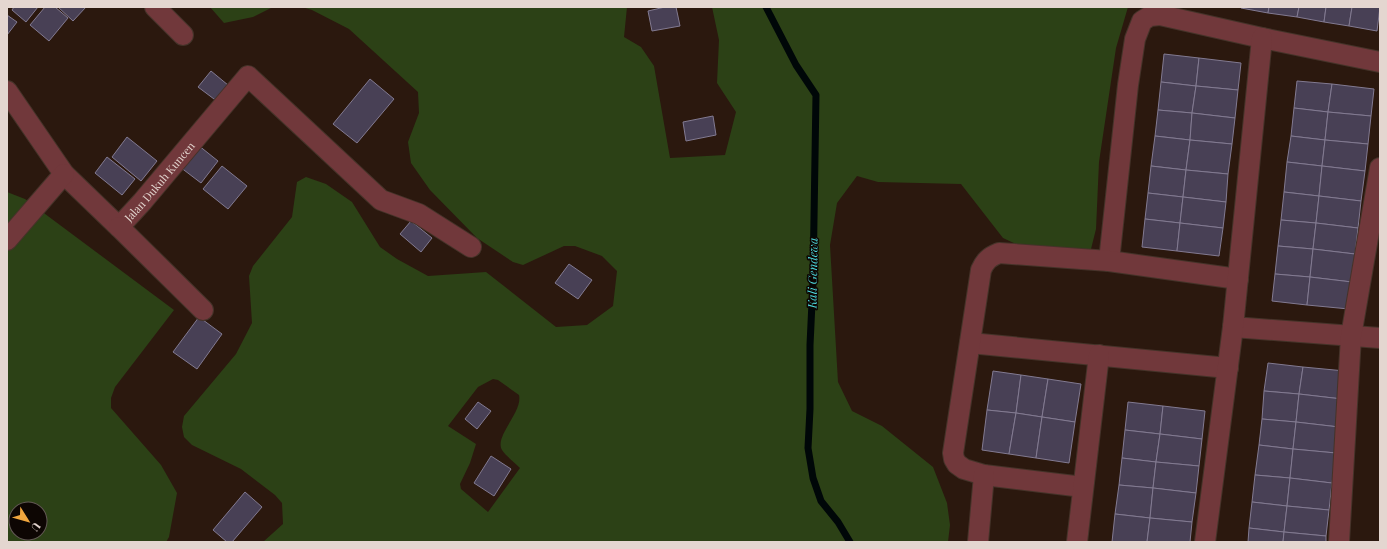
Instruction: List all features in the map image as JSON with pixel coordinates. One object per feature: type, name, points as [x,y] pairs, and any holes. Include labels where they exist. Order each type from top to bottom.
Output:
[{"type":"street","points":[[155,7],[183,35]]},
{"type":"street","points":[[1109,261],[1128,85],[1135,39],[1142,21],[1150,16],[1160,15],[1380,62]]},
{"type":"street","points":[[1205,542],[1233,327],[1262,38]]},
{"type":"street","name":"Jalan Dukuh Kuncen","points":[[7,91],[64,174],[120,227],[248,76],[381,200],[419,214],[471,247]]},
{"type":"street","points":[[1339,542],[1352,336],[1380,168]]},
{"type":"street","points":[[7,240],[64,174]]},
{"type":"street","points":[[120,227],[203,310]]},
{"type":"street","points":[[1083,487],[984,475],[960,467],[954,459],[953,453],[981,270],[985,262],[990,257],[999,253],[1109,261],[1238,279]]},
{"type":"street","points":[[1233,327],[1380,338]]},
{"type":"street","points":[[970,343],[1228,368]]},
{"type":"street","points":[[1077,542],[1099,355]]},
{"type":"street","points":[[978,542],[984,475]]},
{"type":"green space","points":[[210,7],[273,7],[253,17],[224,23]]},
{"type":"green space","points":[[302,7],[627,7],[624,37],[641,47],[654,66],[670,158],[725,155],[736,112],[717,83],[719,40],[712,7],[1128,7],[1116,48],[1099,162],[1096,229],[1091,249],[1082,254],[1020,246],[1003,238],[961,184],[878,182],[857,176],[837,203],[830,245],[838,382],[852,411],[882,426],[933,467],[947,503],[950,525],[948,542],[263,542],[283,524],[282,503],[275,495],[241,469],[192,445],[184,437],[182,427],[184,416],[236,354],[252,323],[249,276],[253,266],[292,217],[297,182],[306,177],[326,184],[352,202],[380,247],[397,259],[428,276],[486,272],[556,327],[587,325],[613,306],[617,271],[602,256],[575,246],[564,246],[523,265],[513,262],[477,238],[430,190],[411,163],[408,142],[419,113],[418,92],[349,29],[312,10]],"holes":[[[493,379],[498,380],[519,395],[517,409],[505,431],[501,444],[502,450],[520,468],[488,512],[461,489],[460,484],[470,463],[476,444],[448,426],[478,387]]]},
{"type":"green space","points":[[7,192],[25,199],[174,310],[115,387],[111,398],[111,408],[161,465],[177,493],[169,537],[166,542],[7,542]]},
{"type":"building","points":[[14,7],[38,7],[26,22],[12,10]]},
{"type":"building","points":[[45,7],[55,7],[68,18],[49,41],[30,25]]},
{"type":"building","points":[[58,7],[86,7],[73,21]]},
{"type":"building","points":[[665,7],[676,7],[680,26],[652,31],[648,11]]},
{"type":"building","points":[[1269,7],[1268,13],[1241,8]]},
{"type":"building","points":[[1269,7],[1299,7],[1297,17],[1268,13]]},
{"type":"building","points":[[1299,7],[1326,7],[1324,22],[1297,17]]},
{"type":"building","points":[[1326,7],[1352,7],[1349,26],[1324,22]]},
{"type":"building","points":[[1352,7],[1380,7],[1377,31],[1349,26]]},
{"type":"building","points":[[7,15],[17,22],[7,35]]},
{"type":"building","points":[[1164,54],[1199,58],[1196,86],[1161,82]]},
{"type":"building","points":[[1199,58],[1241,63],[1238,90],[1196,86]]},
{"type":"building","points":[[211,71],[234,90],[222,105],[198,87]]},
{"type":"building","points":[[370,79],[394,99],[357,143],[333,124]]},
{"type":"building","points":[[1297,81],[1332,84],[1328,112],[1294,108]]},
{"type":"building","points":[[1161,82],[1196,86],[1192,113],[1158,110]]},
{"type":"building","points":[[1332,84],[1374,89],[1371,116],[1328,112]]},
{"type":"building","points":[[1196,86],[1238,90],[1235,118],[1192,113]]},
{"type":"building","points":[[1294,108],[1328,112],[1325,140],[1291,136]]},
{"type":"building","points":[[1158,110],[1192,113],[1190,140],[1155,136]]},
{"type":"building","points":[[1328,112],[1371,116],[1368,144],[1325,140]]},
{"type":"building","points":[[1192,113],[1235,118],[1232,144],[1190,140]]},
{"type":"building","points":[[713,116],[716,135],[686,141],[683,122]]},
{"type":"building","points":[[1155,136],[1190,140],[1186,170],[1151,166]]},
{"type":"building","points":[[1291,136],[1325,140],[1322,166],[1287,162]]},
{"type":"building","points":[[127,137],[157,161],[141,181],[112,157]]},
{"type":"building","points":[[1190,140],[1232,144],[1228,174],[1186,170]]},
{"type":"building","points":[[1325,140],[1368,144],[1365,171],[1322,166]]},
{"type":"building","points":[[198,145],[218,161],[201,183],[180,167]]},
{"type":"building","points":[[107,157],[135,179],[122,195],[95,173]]},
{"type":"building","points":[[1287,162],[1322,166],[1319,196],[1284,192]]},
{"type":"building","points":[[222,166],[247,186],[228,209],[203,189]]},
{"type":"building","points":[[1151,166],[1186,170],[1183,197],[1148,193]]},
{"type":"building","points":[[1322,166],[1365,171],[1361,201],[1319,196]]},
{"type":"building","points":[[1186,170],[1228,174],[1226,202],[1183,197]]},
{"type":"building","points":[[1284,192],[1319,196],[1316,223],[1281,220]]},
{"type":"building","points":[[1148,193],[1183,197],[1180,223],[1145,219]]},
{"type":"building","points":[[1319,196],[1361,201],[1358,228],[1316,223]]},
{"type":"building","points":[[1183,197],[1226,202],[1223,228],[1180,223]]},
{"type":"building","points":[[1145,219],[1180,223],[1177,251],[1142,247]]},
{"type":"building","points":[[1281,220],[1316,223],[1313,249],[1278,246]]},
{"type":"building","points":[[411,221],[432,238],[421,252],[400,234]]},
{"type":"building","points":[[1180,223],[1223,228],[1219,256],[1177,251]]},
{"type":"building","points":[[1316,223],[1358,228],[1355,254],[1313,249]]},
{"type":"building","points":[[1278,246],[1313,249],[1310,277],[1275,274]]},
{"type":"building","points":[[1313,249],[1355,254],[1352,282],[1310,277]]},
{"type":"building","points":[[569,264],[592,280],[578,299],[555,283]]},
{"type":"building","points":[[1275,274],[1310,277],[1307,305],[1272,301]]},
{"type":"building","points":[[1310,277],[1352,282],[1349,309],[1307,305]]},
{"type":"building","points":[[199,317],[222,334],[197,369],[173,352]]},
{"type":"building","points":[[1268,363],[1303,367],[1299,394],[1264,391]]},
{"type":"building","points":[[1303,367],[1345,371],[1342,399],[1299,394]]},
{"type":"building","points":[[993,371],[1021,375],[1016,413],[987,410]]},
{"type":"building","points":[[1021,375],[1048,379],[1042,417],[1016,413]]},
{"type":"building","points":[[1048,379],[1081,384],[1075,422],[1042,417]]},
{"type":"building","points":[[1264,391],[1299,394],[1296,422],[1262,419]]},
{"type":"building","points":[[1299,394],[1342,399],[1339,427],[1296,422]]},
{"type":"building","points":[[478,402],[491,411],[477,429],[465,419]]},
{"type":"building","points":[[1128,402],[1163,406],[1160,434],[1125,430]]},
{"type":"building","points":[[1163,406],[1205,411],[1202,439],[1160,434]]},
{"type":"building","points":[[987,410],[1016,413],[1009,454],[982,450]]},
{"type":"building","points":[[1016,413],[1042,417],[1036,458],[1009,454]]},
{"type":"building","points":[[1042,417],[1075,422],[1069,463],[1036,458]]},
{"type":"building","points":[[1262,419],[1296,422],[1293,449],[1259,445]]},
{"type":"building","points":[[1296,422],[1339,427],[1336,453],[1293,449]]},
{"type":"building","points":[[1125,430],[1160,434],[1156,462],[1122,458]]},
{"type":"building","points":[[1160,434],[1202,439],[1199,466],[1156,462]]},
{"type":"building","points":[[1259,445],[1293,449],[1290,478],[1255,475]]},
{"type":"building","points":[[1293,449],[1336,453],[1332,483],[1290,478]]},
{"type":"building","points":[[491,456],[511,469],[494,496],[474,483]]},
{"type":"building","points":[[1122,458],[1156,462],[1153,488],[1119,485]]},
{"type":"building","points":[[1156,462],[1199,466],[1196,493],[1153,488]]},
{"type":"building","points":[[1255,475],[1290,478],[1287,506],[1252,502]]},
{"type":"building","points":[[1290,478],[1332,483],[1329,510],[1287,506]]},
{"type":"building","points":[[1119,485],[1153,488],[1150,518],[1115,514]]},
{"type":"building","points":[[1153,488],[1196,493],[1192,522],[1150,518]]},
{"type":"building","points":[[245,492],[262,507],[232,542],[227,542],[213,530]]},
{"type":"building","points":[[1252,502],[1287,506],[1284,532],[1249,528]]},
{"type":"building","points":[[1287,506],[1329,510],[1326,536],[1284,532]]},
{"type":"building","points":[[1115,514],[1150,518],[1147,542],[1112,542]]},
{"type":"building","points":[[1150,518],[1192,522],[1190,542],[1147,542]]},
{"type":"building","points":[[1249,528],[1284,532],[1283,542],[1248,542]]},
{"type":"building","points":[[1284,532],[1326,536],[1326,542],[1283,542]]},
{"type":"waterway","name":"Kali Gendewa","points":[[766,7],[796,65],[816,95],[813,281],[808,448],[813,478],[821,501],[838,522],[850,542]]}]
